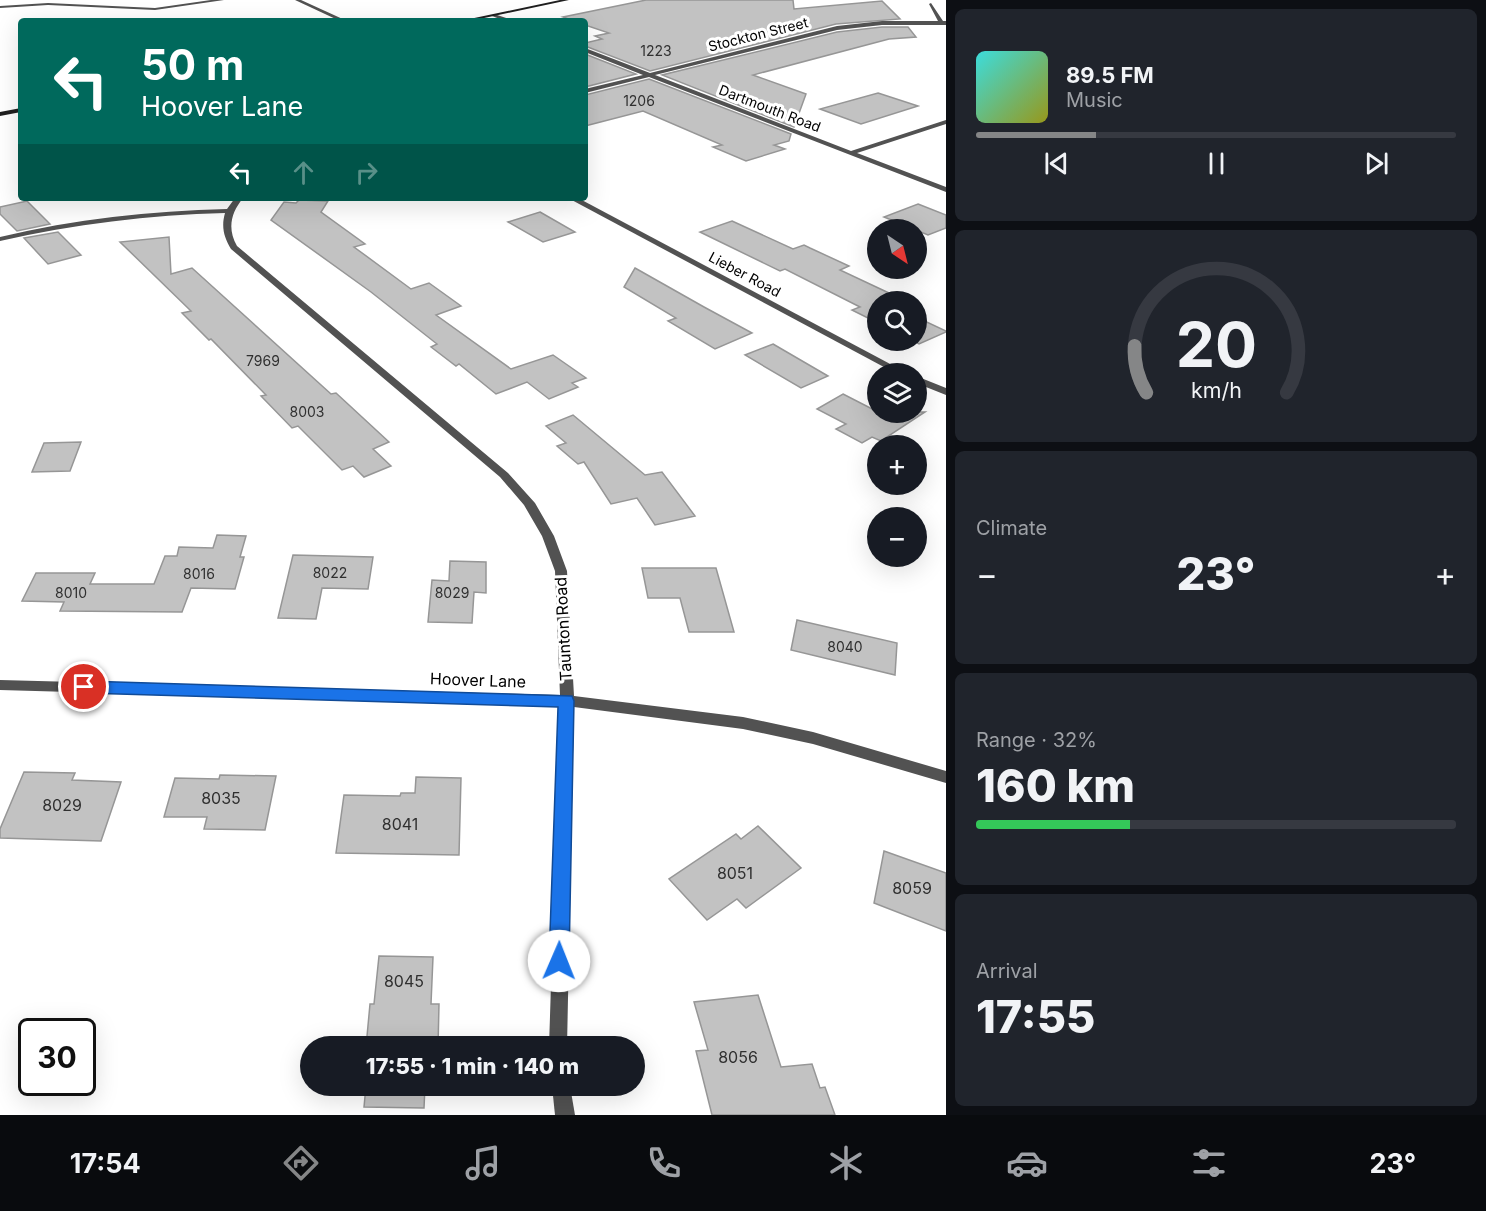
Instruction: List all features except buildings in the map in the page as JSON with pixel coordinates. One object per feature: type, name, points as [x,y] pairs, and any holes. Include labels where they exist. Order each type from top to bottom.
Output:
[{"type":"main road","points":[[478,18],[567,0]]},
{"type":"main road","points":[[0,114],[18,111]]},
{"type":"street","points":[[0,7],[48,4],[146,9],[222,0]]},
{"type":"street","points":[[297,0],[337,18]]},
{"type":"street","points":[[931,4],[944,23]]},
{"type":"street","points":[[494,15],[502,18]]},
{"type":"street","name":"Stockton Street","points":[[588,90],[837,28],[882,23],[944,23]]},
{"type":"street","name":"Dartmouth Road","points":[[588,51],[946,190]]},
{"type":"street","points":[[851,153],[946,122]]},
{"type":"street","points":[[0,240],[47,228],[103,219],[168,212],[229,211],[237,201]]},
{"type":"street","name":"Lieber Road","points":[[578,201],[884,363]]},
{"type":"street","name":"Taunton Road","points":[[229,211],[226,224],[227,235],[238,251],[498,469],[529,503],[548,536],[561,572],[567,701],[558,1036]]},
{"type":"street","points":[[927,384],[946,392]]},
{"type":"street","name":"Hoover Lane","points":[[0,685],[567,701],[743,723],[813,738],[946,777]]},
{"type":"street","points":[[563,1096],[566,1115]]},
{"type":"route","points":[[84,687],[567,701],[559,961]]}]
